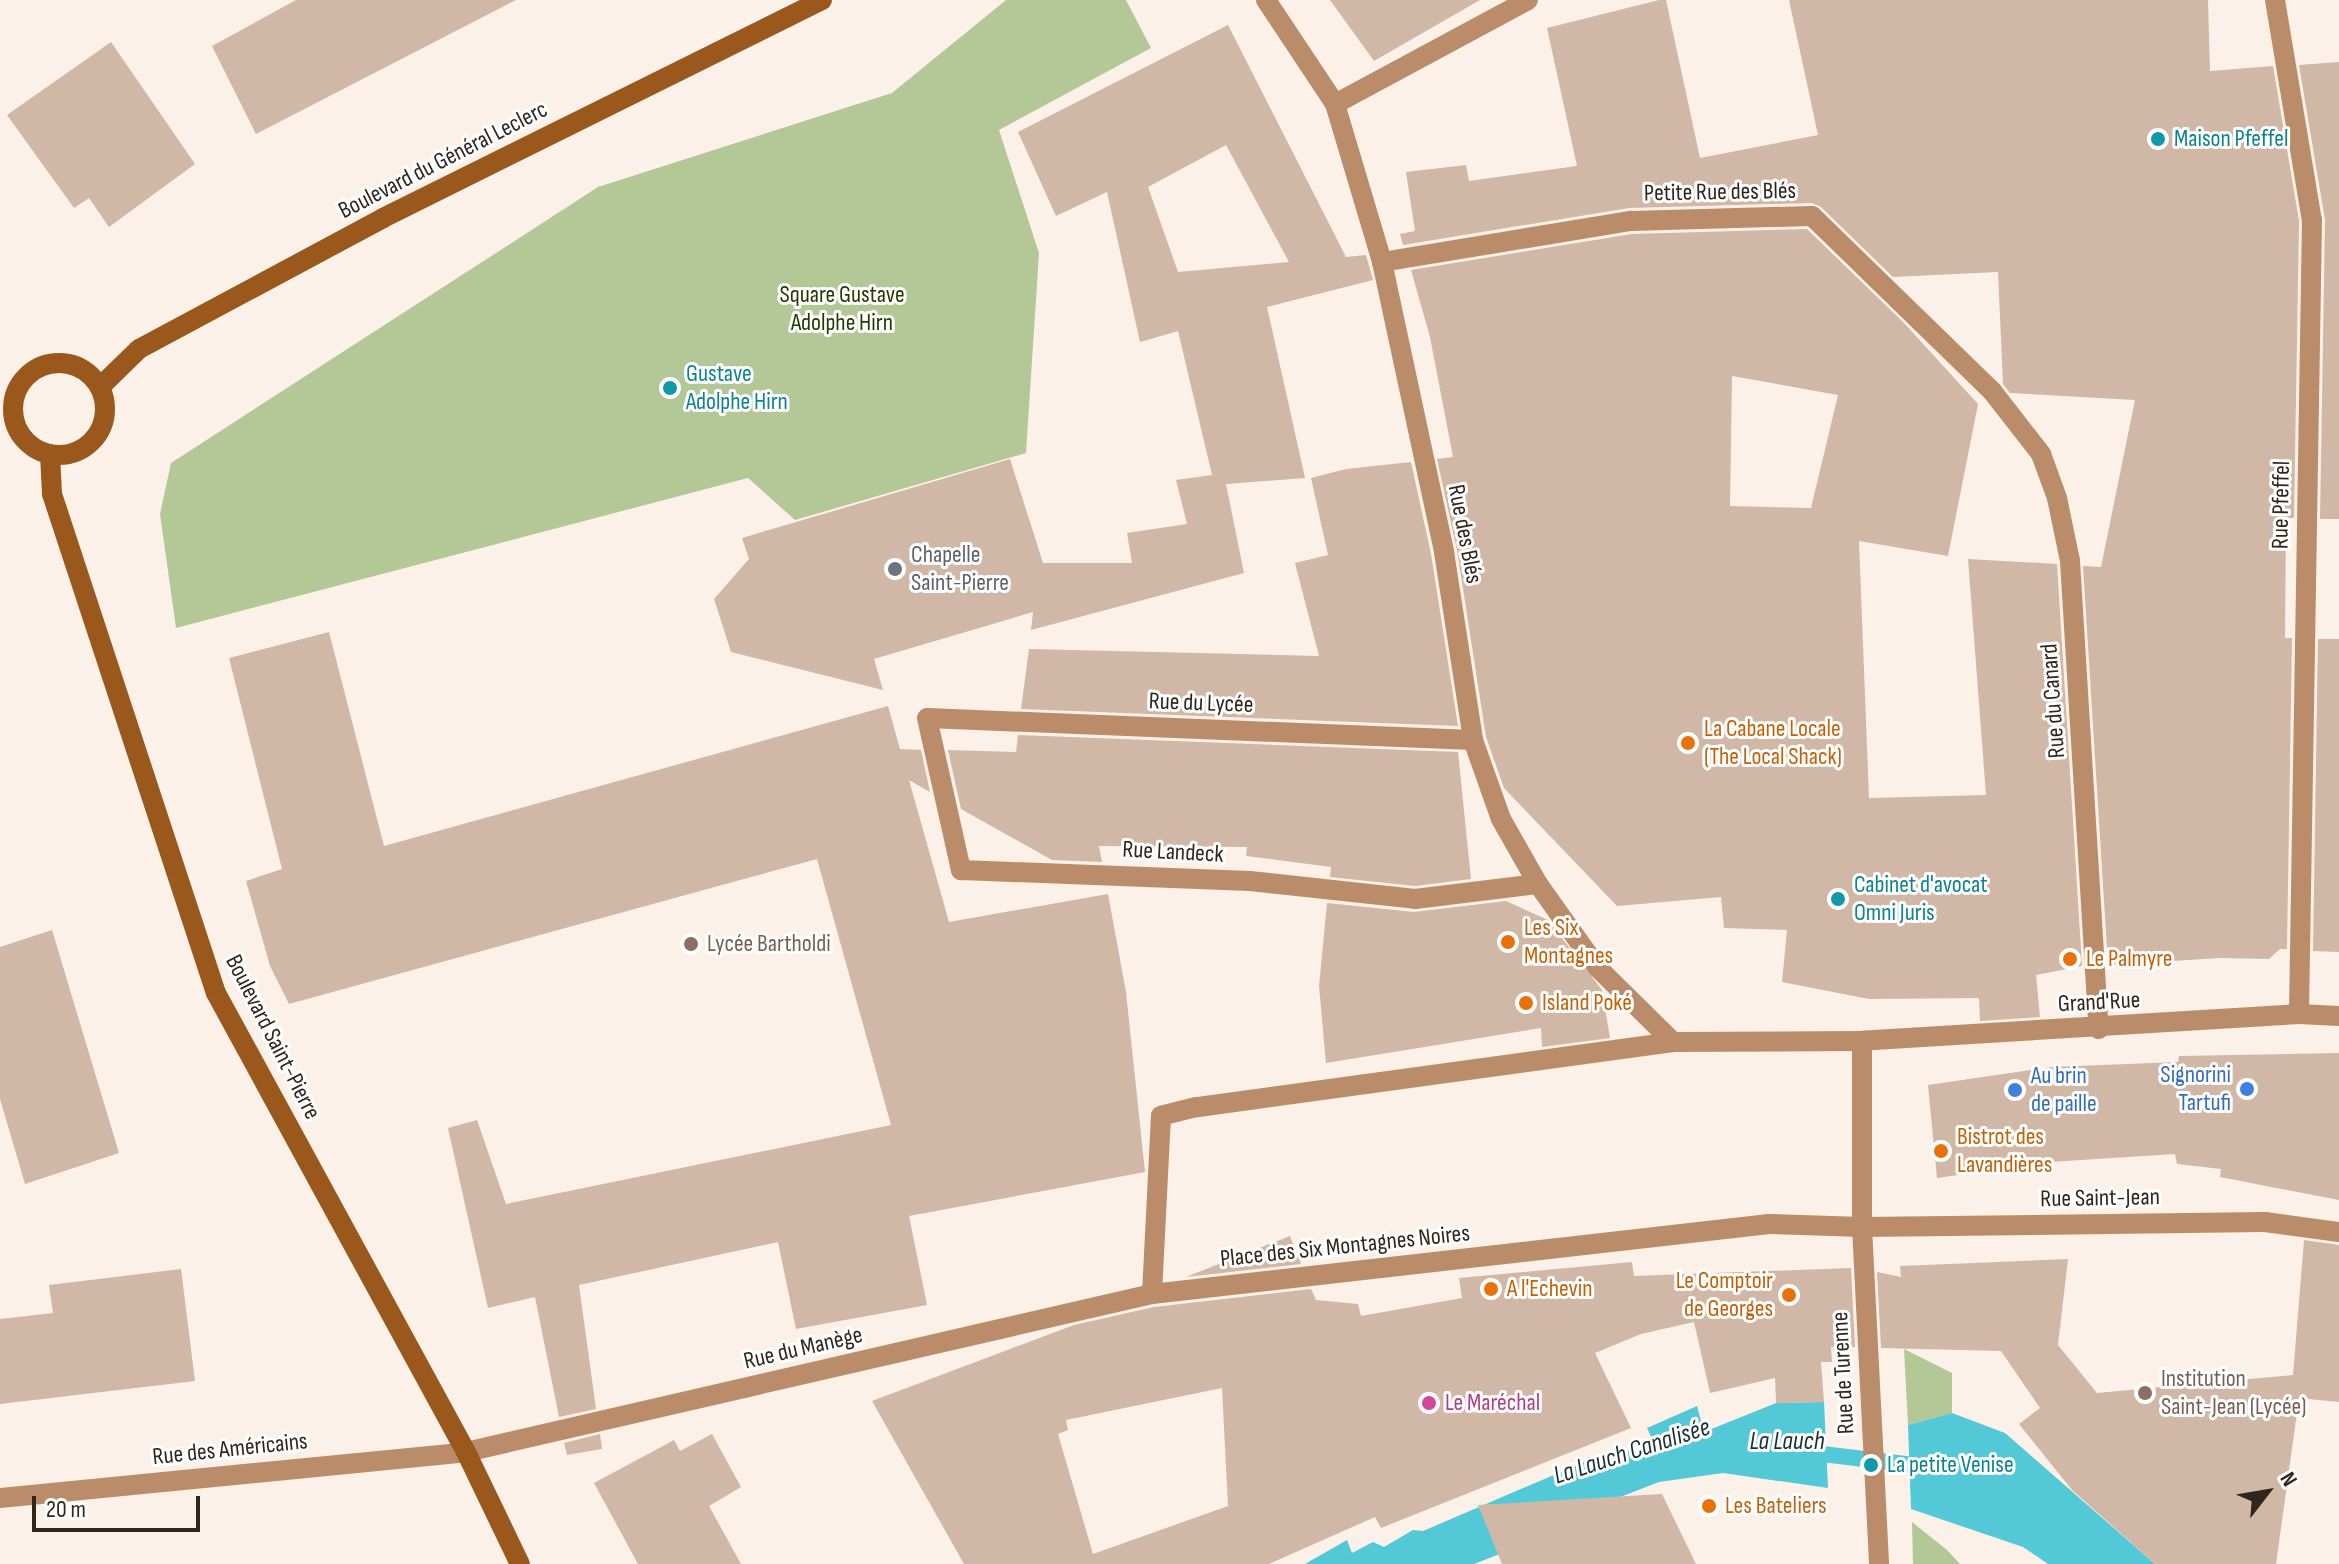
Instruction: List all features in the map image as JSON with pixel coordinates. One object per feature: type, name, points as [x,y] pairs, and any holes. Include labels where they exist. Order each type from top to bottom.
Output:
[{"type":"street","name":"Boulevard du Général Leclerc","points":[[100,387],[139,349],[317,253],[822,0]]},
{"type":"street","name":"Rue des Blés","points":[[1266,0],[1335,104],[1382,262],[1444,552],[1473,740],[1501,819],[1538,884],[1597,967],[1673,1042]]},
{"type":"street","points":[[1335,104],[1528,0]]},
{"type":"street","name":"Rue Pfeffel","points":[[2275,0],[2312,220],[2299,1014]]},
{"type":"street","name":"Petite Rue des Blés","points":[[1382,262],[1631,221],[1812,216],[1992,391]]},
{"type":"street","points":[[62,362],[77,366],[100,387],[105,401],[101,430],[79,450],[50,454],[25,438],[6,408],[21,383],[32,371],[46,364],[62,362]]},
{"type":"street","name":"Rue du Canard","points":[[1992,391],[2041,454],[2057,498],[2070,561],[2099,1029]]},
{"type":"street","name":"Boulevard Saint-Pierre","points":[[50,454],[52,494],[216,993],[466,1452],[520,1564]]},
{"type":"street","name":"Rue du Lycée","points":[[927,718],[1473,740]]},
{"type":"street","name":"Rue Landeck","points":[[927,718],[961,870],[1250,881],[1415,899],[1538,884]]},
{"type":"street","name":"Grand'Rue","points":[[1862,1041],[2099,1029],[2299,1014],[2339,1016]]},
{"type":"street","points":[[1152,1294],[1161,1116],[1196,1107],[1673,1042],[1862,1041],[1862,1227]]},
{"type":"street","name":"Rue Saint-Jean","points":[[1862,1227],[2265,1222],[2339,1232]]},
{"type":"street","name":"Place des Six Montagnes Noires","points":[[1152,1294],[1769,1224],[1862,1227]]},
{"type":"street","name":"Rue de Turenne","points":[[1862,1227],[1879,1563]]},
{"type":"street","name":"Rue du Manège","points":[[466,1452],[1152,1294]]},
{"type":"street","name":"Rue des Américains","points":[[0,1498],[466,1452]]},
{"type":"green space","name":"Square Gustave Adolphe Hirn","points":[[1006,0],[1126,0],[1151,48],[999,130],[1039,253],[1026,453],[795,520],[748,478],[176,628],[160,514],[171,463],[598,187],[892,93]]},
{"type":"green space","points":[[1904,1349],[1952,1373],[1952,1413],[1908,1425]]},
{"type":"green space","points":[[1912,1522],[1947,1550],[1960,1564],[1913,1564]]},
{"type":"water","name":"La Lauch","points":[[1824,1402],[1828,1488],[1723,1473],[1659,1482],[1602,1504],[1556,1532],[1474,1564],[1305,1564],[1347,1540],[1352,1553],[1373,1542],[1384,1547],[1413,1530],[1423,1531],[1619,1447],[1631,1452],[1654,1443],[1647,1428],[1697,1406],[1704,1432],[1776,1403]]},
{"type":"water","points":[[1952,1413],[2005,1433],[2155,1564],[2048,1564],[2023,1547],[1911,1509],[1908,1425]]},
{"type":"building","points":[[296,0],[516,0],[256,134],[212,46]]},
{"type":"building","points":[[1330,0],[1480,0],[1374,61]]},
{"type":"building","points":[[1666,0],[1700,158],[1818,135],[1789,0],[2208,0],[2210,71],[2273,66],[2299,221],[2294,518],[2286,518],[2285,638],[2292,638],[2287,949],[2280,949],[2269,959],[2220,958],[2108,965],[2083,566],[2101,567],[2135,400],[2010,393],[2003,384],[1998,272],[1893,277],[1821,207],[1812,203],[1629,208],[1403,245],[1400,234],[1415,231],[1406,172],[1466,165],[1469,181],[1577,166],[1547,28]]},
{"type":"building","points":[[1228,25],[1346,257],[1366,255],[1373,280],[1267,307],[1305,478],[1226,484],[1244,573],[1031,630],[1033,612],[874,659],[883,690],[731,652],[714,599],[749,559],[742,538],[1010,459],[1043,563],[1132,563],[1127,533],[1187,524],[1176,480],[1212,475],[1178,331],[1140,342],[1107,192],[1056,216],[1018,132]],"holes":[[[1226,145],[1289,262],[1178,272],[1148,187]]]},
{"type":"building","points":[[111,42],[195,164],[109,227],[89,198],[74,208],[7,115]]},
{"type":"building","points":[[2339,62],[2339,519],[2320,519],[2325,220],[2299,65]]},
{"type":"building","points":[[1807,229],[1904,323],[1978,404],[1948,556],[1859,541],[1869,798],[1986,795],[1968,559],[2057,564],[2082,966],[2036,975],[2040,1017],[1980,1021],[1979,998],[1869,999],[1782,982],[1787,930],[1724,928],[1721,897],[1617,906],[1504,788],[1486,737],[1457,550],[1437,459],[1453,457],[1430,337],[1411,270],[1632,234]],"holes":[[[1732,376],[1838,395],[1811,508],[1730,506]]]},
{"type":"building","points":[[1411,462],[1431,554],[1458,726],[1021,709],[1029,649],[1319,656],[1295,563],[1328,555],[1311,478],[1346,469]]},
{"type":"building","points":[[329,632],[384,846],[888,706],[900,749],[921,750],[930,792],[909,780],[949,922],[1108,894],[1126,992],[1145,1172],[909,1216],[927,1305],[796,1329],[778,1242],[579,1285],[596,1409],[559,1417],[535,1297],[488,1308],[448,1128],[477,1120],[506,1204],[891,1125],[817,859],[289,1004],[270,966],[246,881],[282,869],[229,658]]},
{"type":"building","points":[[2318,639],[2339,639],[2339,952],[2313,951]]},
{"type":"building","points":[[1018,735],[1458,752],[1471,879],[1415,886],[1330,877],[1331,867],[1246,856],[1247,847],[1099,846],[1102,862],[1052,860],[961,809],[948,750],[1016,752]]},
{"type":"building","points":[[1506,901],[1548,920],[1602,990],[1610,1038],[1542,1047],[1541,1028],[1326,1063],[1319,986],[1327,903],[1414,912]]},
{"type":"building","points":[[52,930],[119,1153],[25,1184],[0,1099],[0,947]]},
{"type":"building","points":[[2339,1053],[2339,1200],[2220,1177],[2221,1169],[2177,1164],[2175,1154],[2050,1162],[1937,1178],[1928,1085],[2052,1067],[2178,1062],[2179,1056]]},
{"type":"building","points":[[1290,1236],[1301,1264],[1186,1277]]},
{"type":"building","points":[[2304,1240],[2339,1245],[2339,1402],[2299,1398],[2276,1564],[2155,1564],[2072,1490],[2019,1424],[2040,1408],[2001,1351],[1881,1348],[1877,1272],[1901,1277],[1900,1266],[2068,1259],[2058,1345],[2097,1393],[2293,1375]]},
{"type":"building","points":[[1632,1262],[1634,1276],[1851,1268],[1855,1347],[1831,1347],[1832,1362],[1821,1362],[1824,1402],[1776,1403],[1775,1378],[1710,1393],[1694,1322],[1641,1334],[1595,1353],[1631,1428],[1381,1528],[1375,1517],[1269,1564],[964,1564],[872,1401],[1074,1325],[1154,1307],[1311,1289],[1316,1300],[1358,1304],[1361,1316],[1462,1298],[1459,1278]],"holes":[[[1222,1388],[1228,1506],[1093,1554],[1058,1434],[1068,1430],[1066,1420]]]},
{"type":"building","points":[[181,1269],[195,1381],[0,1404],[0,1319],[53,1313],[49,1285]]},
{"type":"building","points":[[600,1434],[602,1449],[567,1455],[564,1443]]},
{"type":"building","points":[[712,1434],[741,1487],[709,1506],[741,1564],[638,1564],[594,1483],[674,1440],[680,1451]]},
{"type":"building","points":[[1662,1494],[1696,1564],[1502,1564],[1478,1505]]},
{"type":"waterway","name":"La Lauch Canalisée","points":[[1806,1452],[1930,1467]]},
{"type":"place","name":"Maison Pfeffel","points":[[2158,139]]},
{"type":"place","name":"Gustave Adolphe Hirn","points":[[670,388]]},
{"type":"place","name":"Chapelle Saint-Pierre","points":[[895,569]]},
{"type":"place","name":"La Cabane Locale (The Local Shack)","points":[[1688,743]]},
{"type":"place","name":"Cabinet d'avocat Omni Juris","points":[[1838,899]]},
{"type":"place","name":"Les Six Montagnes","points":[[1508,942]]},
{"type":"place","name":"Lycée Bartholdi","points":[[691,944]]},
{"type":"place","name":"Le Palmyre","points":[[2070,959]]},
{"type":"place","name":"Island Poké","points":[[1526,1003]]},
{"type":"place","name":"Signorini Tartufi","points":[[2247,1089]]},
{"type":"place","name":"Au brin de paille","points":[[2015,1090]]},
{"type":"place","name":"Bistrot des Lavandières","points":[[1941,1151]]},
{"type":"place","name":"A l'Echevin","points":[[1491,1289]]},
{"type":"place","name":"Le Comptoir de Georges","points":[[1789,1295]]},
{"type":"place","name":"Institution Saint-Jean (Lycée)","points":[[2145,1393]]},
{"type":"place","name":"Le Maréchal","points":[[1429,1403]]},
{"type":"place","name":"La petite Venise","points":[[1871,1465]]},
{"type":"place","name":"Les Bateliers","points":[[1709,1506]]}]
